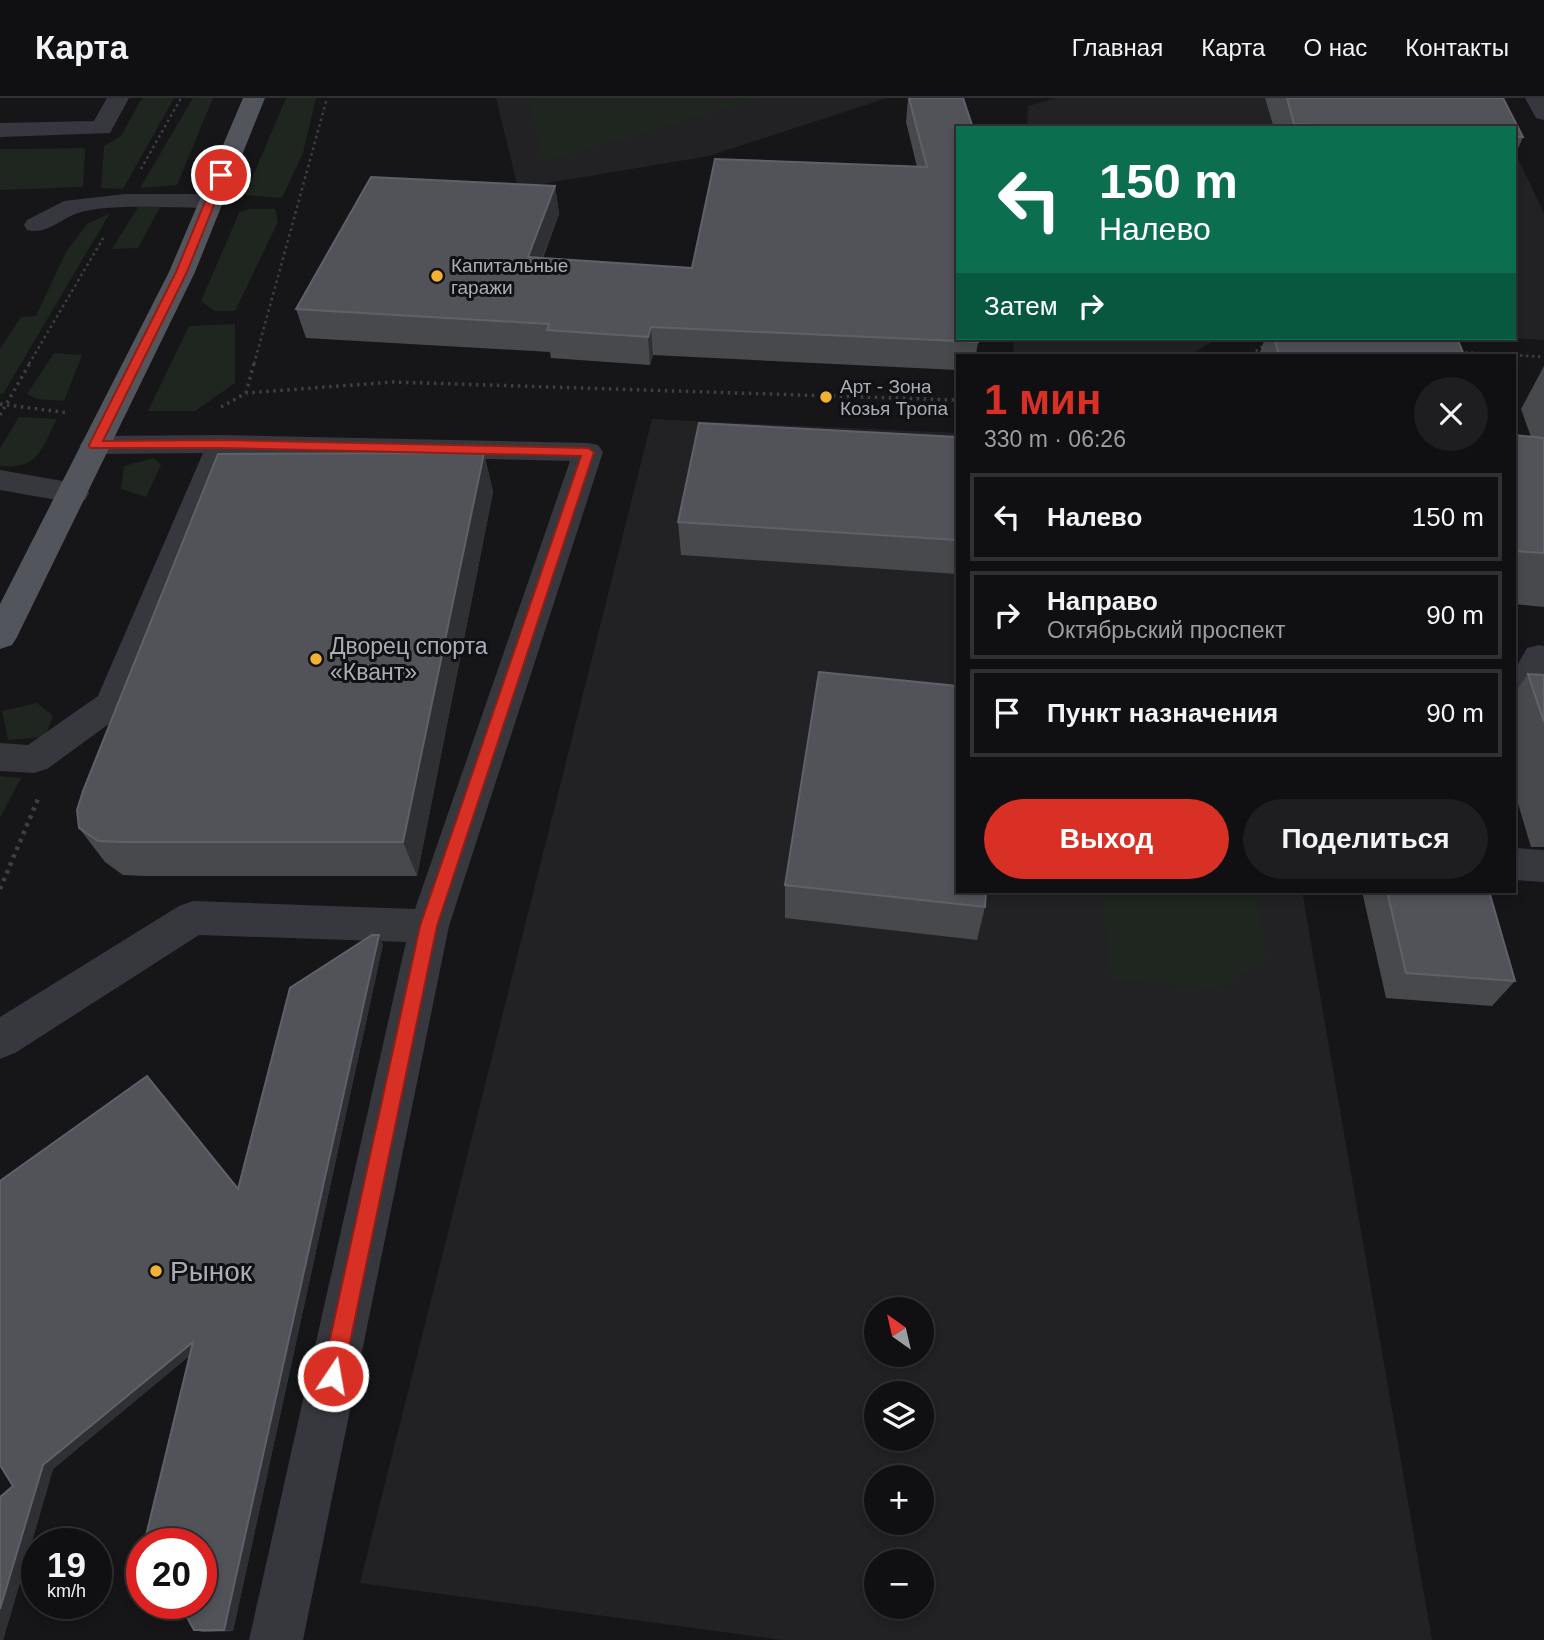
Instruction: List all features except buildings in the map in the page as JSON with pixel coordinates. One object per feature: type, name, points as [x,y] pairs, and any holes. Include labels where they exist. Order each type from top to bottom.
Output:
[{"type":"main road","points":[[0,637],[182,272],[254,98]]},
{"type":"street","points":[[0,130],[102,128],[118,98]]},
{"type":"street","points":[[1536,98],[1544,113]]},
{"type":"street","points":[[36,225],[73,206],[125,201],[210,201]]},
{"type":"street","points":[[0,757],[34,759],[112,704],[222,444]]},
{"type":"street","points":[[95,445],[222,444],[588,452],[429,926],[276,1640]]},
{"type":"street","points":[[0,480],[74,493]]},
{"type":"street","points":[[1516,692],[1520,692],[1532,656]]},
{"type":"street","points":[[1516,864],[1544,866]]},
{"type":"street","points":[[0,1040],[192,918],[429,926]]},
{"type":"path","points":[[0,415],[125,201],[181,98]]},
{"type":"path","points":[[327,98],[246,393],[393,382],[956,400]]},
{"type":"path","points":[[1252,354],[1271,340]]},
{"type":"path","points":[[1458,352],[1494,354]]},
{"type":"path","points":[[1516,355],[1544,358]]},
{"type":"shaded area","points":[[142,98],[174,98],[123,189],[101,188],[104,146],[121,136]]},
{"type":"shaded area","points":[[193,98],[213,98],[177,185],[140,188]]},
{"type":"shaded area","points":[[286,98],[316,98],[303,153],[282,198],[245,195]]},
{"type":"shaded area","points":[[496,98],[887,98],[709,156],[518,188]]},
{"type":"shaded area","points":[[528,98],[762,98],[544,162]]},
{"type":"shaded area","points":[[1056,98],[1489,98],[1502,126],[1027,126],[1028,106]]},
{"type":"shaded area","points":[[85,148],[83,187],[0,190],[0,149]]},
{"type":"shaded area","points":[[1516,154],[1544,213],[1544,340],[1516,338]]},
{"type":"shaded area","points":[[138,207],[160,207],[138,248],[112,249]]},
{"type":"shaded area","points":[[248,209],[275,209],[278,222],[235,311],[214,311],[201,301],[239,213]]},
{"type":"shaded area","points":[[110,213],[3,394],[0,394],[0,349],[21,317],[36,316],[66,252],[87,224]]},
{"type":"shaded area","points":[[235,324],[235,383],[195,411],[148,411],[189,326]]},
{"type":"shaded area","points":[[1014,340],[1215,340],[1192,354],[1013,354]]},
{"type":"shaded area","points":[[54,353],[82,355],[64,401],[37,399],[27,394]]},
{"type":"shaded area","points":[[19,417],[57,419],[42,448],[31,461],[23,465],[0,466],[0,448]]},
{"type":"shaded area","points":[[652,419],[956,433],[956,893],[1302,893],[1432,1640],[782,1640],[360,1583]]},
{"type":"shaded area","points":[[154,458],[161,465],[146,497],[121,489],[124,466]]},
{"type":"shaded area","points":[[37,703],[53,716],[45,737],[8,740],[2,711]]},
{"type":"shaded area","points":[[0,776],[21,778],[0,818]]},
{"type":"shaded area","points":[[1102,893],[1256,893],[1267,958],[1218,989],[1110,979]]},
{"type":"place","name":"Капитальные гаражи","points":[[437,276]]},
{"type":"place","name":"Арт - Зона Козья Тропа","points":[[826,397]]},
{"type":"place","name":"Дворец спорта «Квант»","points":[[316,659]]},
{"type":"place","name":"Рынок","points":[[156,1271]]},
{"type":"route","points":[[221,175],[182,272],[95,445],[222,444],[588,452],[429,926],[333,1376]]}]
